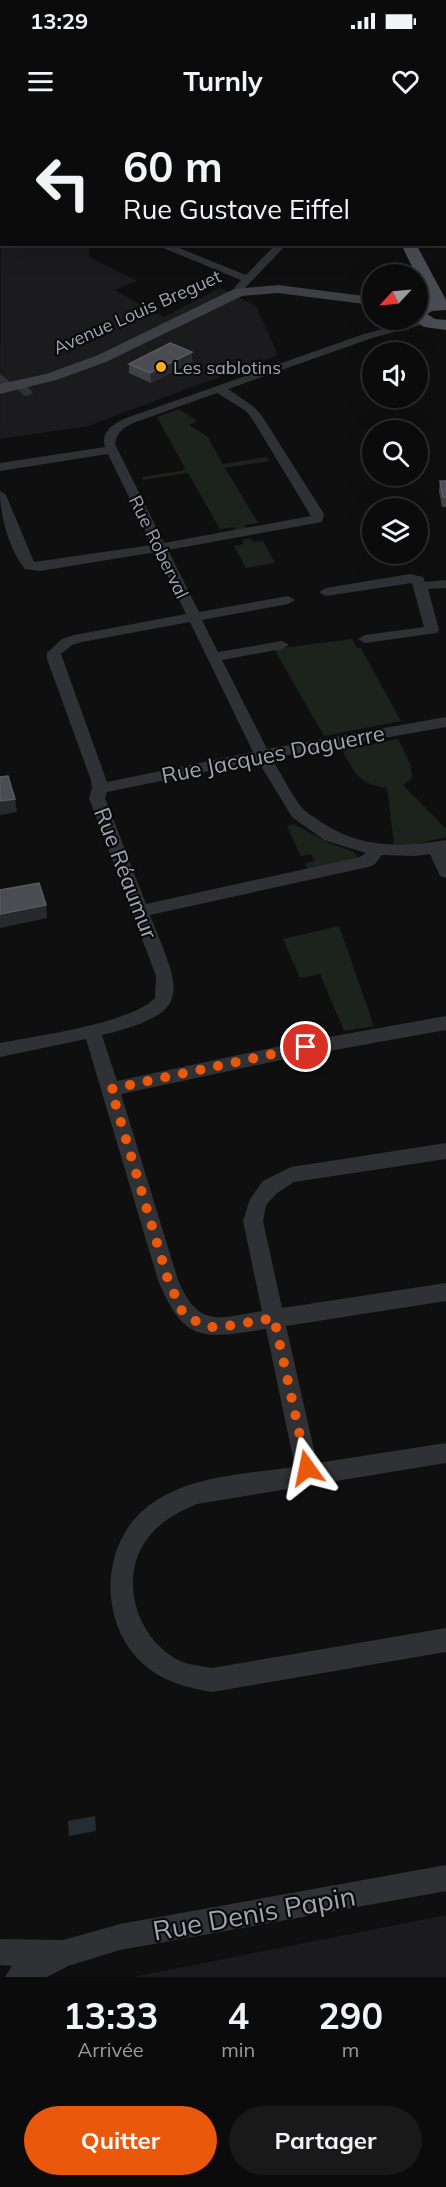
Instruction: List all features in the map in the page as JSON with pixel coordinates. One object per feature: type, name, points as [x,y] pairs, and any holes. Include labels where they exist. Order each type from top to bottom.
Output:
[{"type":"main road","points":[[409,246],[442,305]]},
{"type":"main road","points":[[428,317],[446,325]]},
{"type":"street","points":[[159,246],[245,287],[280,246]]},
{"type":"street","name":"Avenue Louis Breguet","points":[[9,385],[51,377],[101,359],[245,287],[293,290],[362,300]]},
{"type":"street","points":[[0,467],[112,450],[109,438],[122,423],[382,330]]},
{"type":"street","points":[[0,495],[25,560],[30,566],[40,567],[309,523],[319,517],[258,418],[250,409],[219,389]]},
{"type":"street","name":"Rue Roberval","points":[[112,450],[262,755],[290,804],[307,821],[344,842],[378,849],[404,851],[441,846]]},
{"type":"street","points":[[326,592],[410,578],[418,580],[432,630],[365,639]]},
{"type":"street","points":[[420,586],[446,584]]},
{"type":"street","points":[[194,618],[288,600]]},
{"type":"street","name":"Rue Réaumur","points":[[0,1050],[140,1018],[159,1006],[164,999],[165,976],[98,798],[100,788],[54,659],[54,653],[67,642],[79,638],[194,618]]},
{"type":"street","points":[[213,657],[282,645]]},
{"type":"street","name":"Rue Jacques Daguerre","points":[[100,788],[262,755],[446,722]]},
{"type":"street","points":[[441,846],[446,872]]},
{"type":"street","points":[[141,911],[368,861],[378,849]]},
{"type":"street","points":[[111,1089],[290,1050],[446,1023]]},
{"type":"street","points":[[92,1030],[168,1280],[182,1311],[189,1318],[209,1327],[221,1327],[446,1292]]},
{"type":"street","points":[[308,1475],[253,1221],[254,1209],[259,1197],[268,1186],[291,1175],[446,1151]]},
{"type":"street","points":[[446,1453],[196,1493],[171,1503],[147,1521],[133,1541],[124,1563],[121,1589],[125,1615],[136,1640],[156,1660],[175,1672],[195,1679],[212,1680],[446,1640]]},
{"type":"street","name":"Rue Denis Papin","points":[[19,1977],[63,1954],[120,1937],[446,1878]]},
{"type":"street","name":"Rue Denis Papin","points":[[0,1952],[63,1954]]},
{"type":"shaded area","points":[[1,246],[89,246],[89,257],[137,281],[114,290],[164,317],[220,288],[256,306],[278,355],[88,426],[0,439]]},
{"type":"shaded area","points":[[179,409],[197,421],[189,425],[207,436],[223,464],[267,457],[269,461],[225,468],[258,523],[245,525],[246,530],[236,531],[234,527],[220,529],[188,473],[143,480],[142,477],[186,470],[157,417]]},
{"type":"shaded area","points":[[251,538],[253,542],[263,541],[275,563],[246,568],[234,546],[243,544],[242,540]]},
{"type":"shaded area","points":[[352,639],[357,648],[361,648],[401,721],[324,736],[274,649]]},
{"type":"shaded area","points":[[398,739],[411,766],[412,779],[403,785],[446,829],[446,837],[412,845],[394,844],[387,788],[370,784],[358,776],[342,750]]},
{"type":"shaded area","points":[[294,824],[329,843],[354,852],[359,858],[308,870],[305,863],[315,861],[311,854],[301,856],[287,826]]},
{"type":"shaded area","points":[[339,926],[374,1026],[344,1031],[320,974],[300,978],[283,939]]},
{"type":"shaded area","points":[[95,1816],[96,1831],[69,1836],[68,1821]]},
{"type":"shaded area","points":[[446,1915],[446,1977],[133,1977]]},
{"type":"building","points":[[170,343],[192,352],[150,373],[129,364]]},
{"type":"building","points":[[440,481],[446,481],[446,497],[443,497]]},
{"type":"building","points":[[8,776],[15,799],[0,801],[0,777]]},
{"type":"building","points":[[39,883],[46,905],[0,914],[0,890]]},
{"type":"place","name":"Les sablotins","points":[[161,367]]},
{"type":"route","points":[[306,1047],[111,1089],[168,1280],[182,1311],[199,1324],[209,1327],[274,1318],[307,1468]]}]
